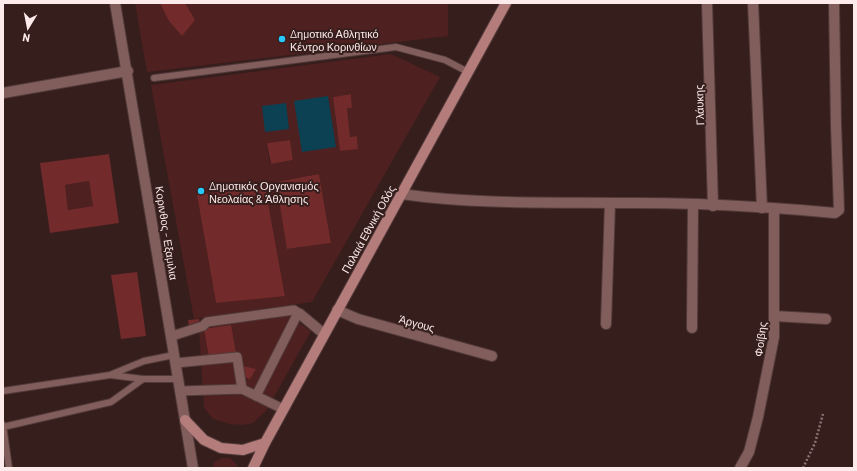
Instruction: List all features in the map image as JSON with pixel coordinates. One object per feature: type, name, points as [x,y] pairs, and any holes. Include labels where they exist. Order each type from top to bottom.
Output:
[{"type":"main road","name":"Παλαιά Εθνική Οδός","points":[[253,468],[283,409],[506,3]]},
{"type":"main road","points":[[185,420],[204,440],[221,448],[243,450],[265,443]]},
{"type":"street","name":"Κορινθος - Εξαμιλια","points":[[115,3],[128,71],[193,468]]},
{"type":"street","name":"Γλάυκης","points":[[707,3],[713,206]]},
{"type":"street","points":[[754,3],[762,208]]},
{"type":"street","points":[[401,194],[437,199],[526,203],[693,205],[835,213],[839,210],[834,3]]},
{"type":"street","points":[[3,93],[128,71]]},
{"type":"street","points":[[606,324],[610,203]]},
{"type":"street","points":[[692,328],[693,205]]},
{"type":"street","name":"Φοίβης","points":[[740,468],[749,452],[771,355],[774,316],[774,209]]},
{"type":"street","points":[[172,336],[203,326],[207,322],[294,310],[324,334]]},
{"type":"street","name":"Άργους","points":[[337,310],[358,319],[492,356]]},
{"type":"street","points":[[256,396],[299,313]]},
{"type":"street","points":[[774,316],[826,319]]},
{"type":"street","points":[[175,359],[237,357],[242,389]]},
{"type":"street","points":[[180,391],[242,389],[283,409]]},
{"type":"lane","points":[[154,78],[396,48],[445,60],[468,72]]},
{"type":"lane","points":[[3,391],[110,375],[144,362],[175,359]]},
{"type":"lane","points":[[110,375],[143,379],[178,379]]},
{"type":"lane","points":[[3,427],[111,402],[143,379]]},
{"type":"lane","points":[[3,423],[9,468]]},
{"type":"path","points":[[803,468],[815,443],[823,414]]},
{"type":"shaded area","name":"Δημοτικό Αθλητικό Κέντρο Κορινθίων","points":[[135,3],[448,3],[448,36],[147,72]]},
{"type":"shaded area","name":"Δημοτικός Οργανισμός Νεολαίας & Άθλησης","points":[[391,54],[440,77],[312,302],[194,319],[151,85]],"holes":[[[351,94],[352,107],[347,108],[350,137],[357,136],[358,148],[340,151],[333,97]],[[290,140],[293,160],[270,164],[267,143]],[[319,174],[331,243],[288,249],[276,182]],[[265,186],[285,295],[216,303],[197,195]]]},
{"type":"shaded area","points":[[89,181],[93,206],[68,210],[65,185]]},
{"type":"shaded area","points":[[287,315],[311,331],[266,411],[253,423],[243,425],[230,424],[213,419],[204,408],[199,328]]},
{"type":"shaded area","points":[[222,458],[230,458],[237,465],[237,468],[213,468],[214,462]]},
{"type":"water","points":[[328,96],[336,147],[302,152],[294,101]]},
{"type":"water","points":[[286,103],[289,129],[265,132],[262,106]]},
{"type":"building","points":[[160,3],[185,3],[195,20],[182,36],[169,21]]},
{"type":"building","points":[[351,94],[352,108],[347,108],[350,137],[357,136],[358,149],[340,151],[333,97]]},
{"type":"building","points":[[290,140],[293,160],[271,164],[267,143]]},
{"type":"building","points":[[109,154],[119,223],[50,233],[40,163]],"holes":[[[89,181],[93,206],[68,210],[65,185]]]},
{"type":"building","points":[[319,174],[331,243],[287,249],[276,182]]},
{"type":"building","points":[[265,186],[285,296],[216,303],[197,195]]},
{"type":"building","points":[[137,272],[146,336],[121,339],[111,275]]},
{"type":"building","points":[[199,319],[200,325],[189,327],[188,320]]},
{"type":"building","points":[[231,325],[236,353],[209,357],[204,329]]},
{"type":"building","points":[[243,366],[256,369],[250,379],[244,377]]},
{"type":"place","name":"Δημοτικό Αθλητικό Κέντρο Κορινθίων","points":[[282,39]]},
{"type":"place","name":"Δημοτικός Οργανισμός Νεολαίας & Άθλησης","points":[[201,191]]}]
